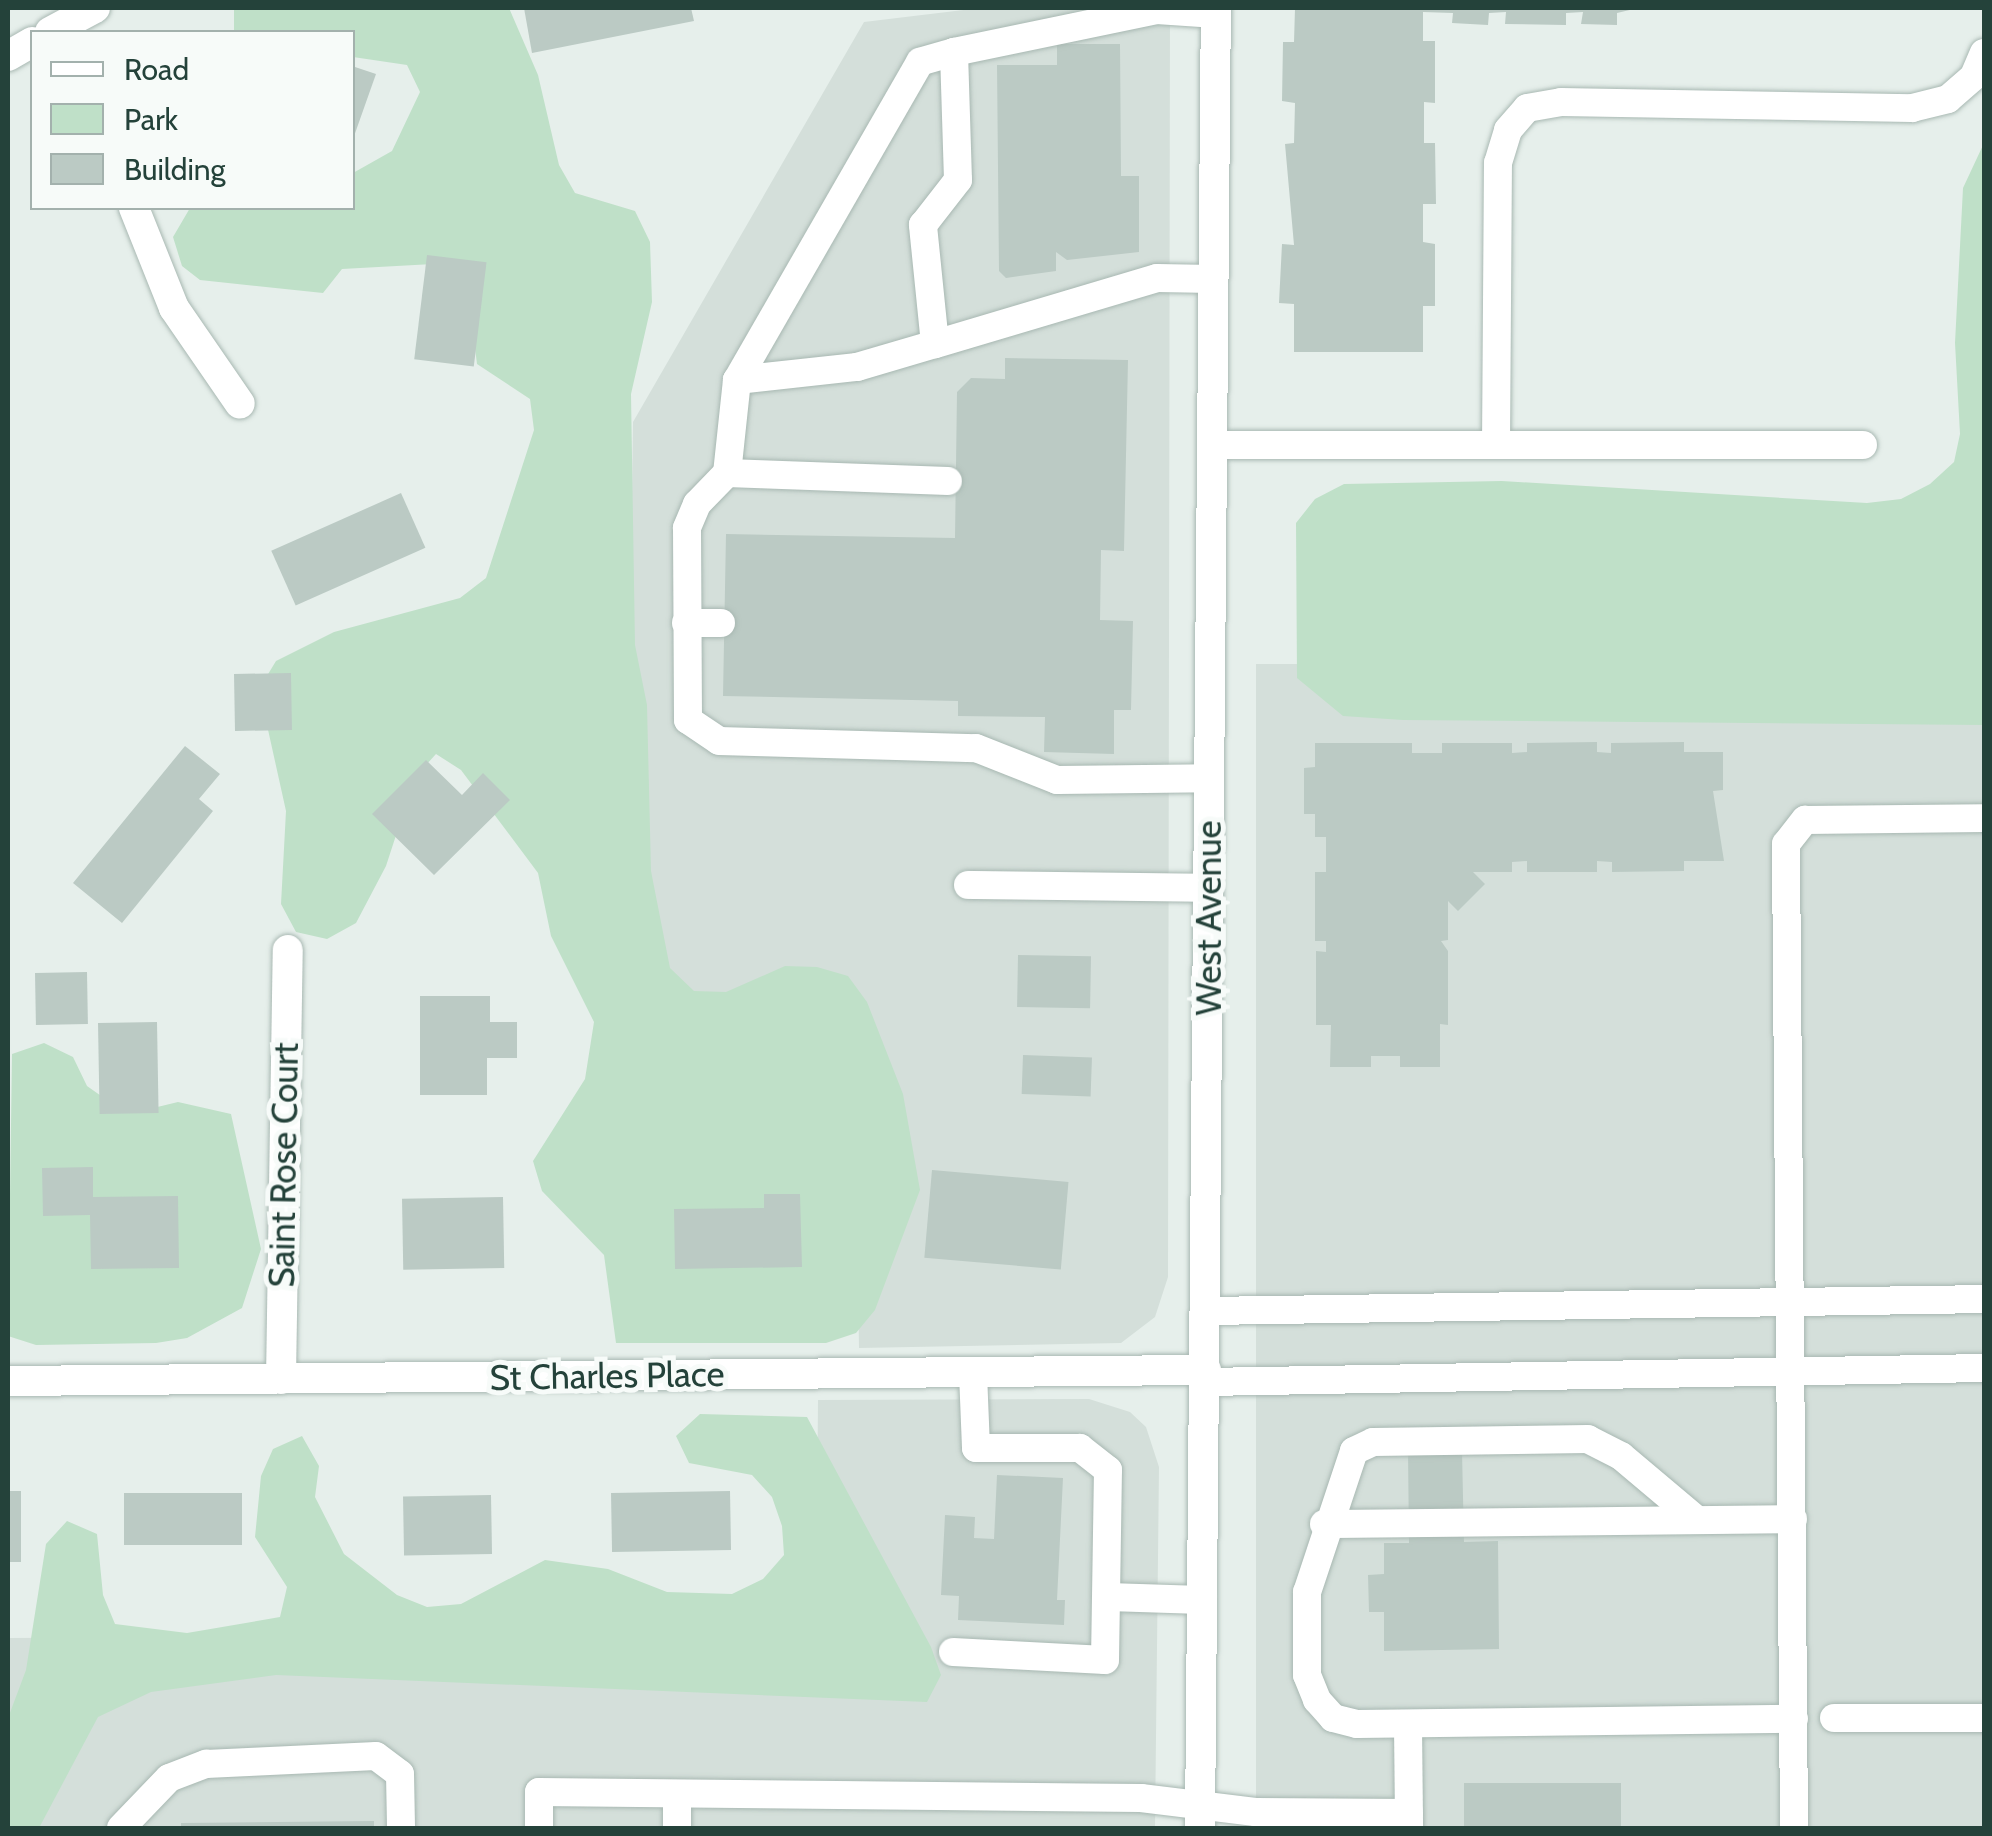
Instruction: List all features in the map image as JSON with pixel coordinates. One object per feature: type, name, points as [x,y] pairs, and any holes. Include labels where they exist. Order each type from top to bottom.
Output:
[{"type":"street","points":[[59,30],[96,8]]},
{"type":"street","name":"West Avenue","points":[[1200,1817],[1216,11]]},
{"type":"street","points":[[8,56],[30,43]]},
{"type":"street","points":[[135,210],[174,308],[240,404]]},
{"type":"street","name":"Saint Rose Court","points":[[280,1379],[288,950]]},
{"type":"street","name":"St Charles Place","points":[[8,1381],[973,1372],[1206,1376]]},
{"type":"lane","points":[[1210,778],[1057,780],[976,748],[706,738],[686,706],[686,623],[687,528],[727,474],[737,380],[920,62],[1157,10],[1216,11]]},
{"type":"lane","points":[[935,344],[923,225],[958,180],[954,52]]},
{"type":"lane","points":[[1496,445],[1498,162],[1527,108],[1561,102],[1912,108],[1948,99],[1974,76],[1984,53]]},
{"type":"lane","points":[[737,380],[857,367],[1157,278],[1214,279]]},
{"type":"lane","points":[[1213,445],[1863,444]]},
{"type":"lane","points":[[727,474],[948,480]]},
{"type":"lane","points":[[686,623],[721,623]]},
{"type":"lane","points":[[1794,1828],[1786,844],[1805,820],[1984,818]]},
{"type":"lane","points":[[968,884],[1209,888]]},
{"type":"lane","points":[[1206,1311],[1984,1299]]},
{"type":"lane","points":[[1206,1376],[1984,1368]]},
{"type":"lane","points":[[953,1652],[1105,1660],[1108,1470],[1080,1448],[976,1448],[973,1372]]},
{"type":"lane","points":[[1697,1520],[1608,1446],[1558,1437],[1373,1442],[1354,1451],[1324,1524],[1307,1592],[1307,1675],[1317,1700],[1333,1718],[1408,1725],[1794,1719]]},
{"type":"lane","points":[[1324,1524],[1793,1520]]},
{"type":"lane","points":[[1107,1597],[1203,1600]]},
{"type":"lane","points":[[1834,1718],[1984,1718]]},
{"type":"lane","points":[[539,1828],[539,1792],[1141,1798],[1200,1817],[1409,1821],[1408,1725]]},
{"type":"lane","points":[[121,1828],[169,1778],[206,1764],[376,1756],[400,1774],[400,1828]]},
{"type":"lane","points":[[677,1795],[677,1828]]},
{"type":"shaded area","points":[[980,8],[1170,8],[1168,1277],[1155,1317],[1121,1343],[859,1348],[856,1141],[623,1142],[633,422],[864,22]]},
{"type":"shaded area","points":[[1256,664],[1984,664],[1984,1828],[1256,1828]]},
{"type":"shaded area","points":[[1089,1399],[1130,1412],[1146,1427],[1159,1467],[1155,1828],[8,1828],[8,1638],[816,1634],[818,1400]]},
{"type":"green space","points":[[234,8],[509,8],[538,75],[559,165],[575,193],[635,211],[650,242],[652,302],[631,394],[635,645],[647,705],[651,871],[670,968],[694,991],[726,992],[785,966],[817,967],[848,976],[867,1002],[903,1094],[920,1190],[875,1310],[856,1333],[826,1343],[616,1343],[604,1255],[542,1191],[533,1161],[585,1079],[594,1022],[551,936],[538,873],[461,770],[436,754],[415,777],[386,866],[356,923],[327,939],[296,932],[281,904],[286,811],[259,689],[276,661],[334,632],[460,598],[486,578],[534,430],[530,399],[477,364],[473,332],[433,264],[342,269],[323,293],[200,280],[182,266],[173,237],[189,210],[355,210],[355,172],[392,151],[420,92],[407,65],[355,57],[355,30],[234,30]]},
{"type":"green space","points":[[1984,143],[1984,725],[1403,720],[1343,716],[1297,678],[1296,523],[1315,499],[1344,484],[1502,481],[1867,503],[1901,499],[1930,484],[1954,462],[1960,434],[1955,343],[1963,188]]},
{"type":"green space","points":[[44,1043],[73,1057],[87,1086],[114,1105],[145,1110],[178,1102],[231,1114],[261,1249],[242,1308],[187,1338],[156,1343],[36,1345],[8,1336],[12,1054]]},
{"type":"green space","points":[[700,1414],[807,1417],[931,1647],[941,1675],[927,1702],[276,1675],[151,1692],[98,1717],[39,1828],[8,1828],[8,1718],[26,1670],[46,1544],[67,1521],[97,1534],[103,1595],[115,1624],[187,1633],[280,1617],[287,1587],[255,1537],[261,1476],[273,1449],[302,1436],[319,1466],[315,1497],[344,1554],[397,1595],[427,1607],[461,1604],[545,1560],[608,1569],[667,1592],[732,1594],[763,1579],[784,1555],[782,1526],[772,1497],[752,1475],[689,1463],[676,1436]]},
{"type":"building","points":[[524,8],[691,8],[694,21],[532,53]]},
{"type":"building","points":[[1295,8],[1638,8],[1617,13],[1617,25],[1581,24],[1583,12],[1566,13],[1566,25],[1505,24],[1506,12],[1489,13],[1488,25],[1452,23],[1453,13],[1423,12],[1423,41],[1435,41],[1435,103],[1424,102],[1424,143],[1435,143],[1436,204],[1423,204],[1423,242],[1435,244],[1435,306],[1423,306],[1423,352],[1294,352],[1294,304],[1279,303],[1282,244],[1294,245],[1285,144],[1294,143],[1295,103],[1282,101],[1283,42],[1294,42]]},
{"type":"building","points":[[1057,44],[1120,44],[1121,176],[1139,176],[1139,252],[1067,260],[1056,252],[1056,271],[1006,278],[999,271],[997,65],[1057,65]]},
{"type":"building","points":[[355,67],[376,74],[355,133]]},
{"type":"building","points":[[427,255],[487,262],[474,367],[414,359]]},
{"type":"building","points":[[1005,358],[1128,360],[1124,551],[1101,550],[1100,620],[1133,621],[1131,710],[1114,710],[1114,754],[1044,752],[1045,717],[958,716],[958,701],[723,696],[726,534],[955,538],[957,392],[971,378],[1005,379]]},
{"type":"building","points":[[401,493],[425,548],[296,606],[271,551]]},
{"type":"building","points":[[291,673],[292,730],[235,731],[234,674]]},
{"type":"building","points":[[1597,742],[1597,752],[1611,753],[1611,743],[1684,742],[1684,752],[1723,752],[1723,790],[1713,791],[1724,861],[1684,861],[1684,871],[1612,872],[1612,862],[1597,861],[1597,872],[1527,872],[1527,861],[1512,862],[1512,872],[1473,872],[1485,884],[1458,911],[1448,901],[1448,940],[1441,941],[1448,951],[1448,1025],[1440,1024],[1440,1067],[1400,1067],[1400,1056],[1371,1056],[1371,1067],[1330,1067],[1331,1025],[1316,1025],[1316,951],[1326,952],[1326,941],[1315,941],[1315,872],[1326,872],[1326,837],[1315,837],[1315,814],[1304,814],[1304,768],[1315,767],[1315,743],[1412,743],[1412,753],[1442,753],[1442,743],[1512,743],[1512,753],[1527,752],[1527,743]]},
{"type":"building","points":[[185,746],[220,774],[199,799],[213,811],[122,923],[73,883]]},
{"type":"building","points":[[426,760],[462,795],[483,773],[510,800],[434,875],[372,814]]},
{"type":"building","points":[[1018,955],[1091,956],[1090,1008],[1017,1007]]},
{"type":"building","points":[[87,972],[88,1024],[36,1025],[35,973]]},
{"type":"building","points":[[420,996],[490,996],[490,1022],[517,1022],[517,1058],[487,1058],[487,1095],[420,1095]]},
{"type":"building","points":[[157,1022],[159,1113],[100,1114],[98,1023]]},
{"type":"building","points":[[1023,1055],[1092,1057],[1091,1096],[1022,1094]]},
{"type":"building","points":[[93,1167],[93,1197],[178,1196],[179,1268],[91,1269],[90,1215],[43,1216],[42,1168]]},
{"type":"building","points":[[932,1170],[1068,1182],[1061,1270],[924,1258]]},
{"type":"building","points":[[764,1194],[800,1194],[802,1267],[675,1269],[674,1209],[764,1208]]},
{"type":"building","points":[[503,1197],[504,1268],[403,1270],[402,1199]]},
{"type":"building","points":[[1408,1451],[1462,1451],[1464,1542],[1498,1541],[1499,1649],[1384,1651],[1384,1612],[1369,1612],[1368,1575],[1384,1574],[1384,1543],[1409,1543]]},
{"type":"building","points":[[997,1475],[1063,1478],[1057,1600],[1065,1600],[1064,1625],[958,1620],[959,1596],[941,1595],[945,1515],[975,1517],[974,1538],[994,1539]]},
{"type":"building","points":[[8,1491],[21,1491],[21,1562],[8,1562]]},
{"type":"building","points":[[730,1491],[731,1550],[612,1552],[611,1493]]},
{"type":"building","points":[[124,1493],[242,1493],[242,1545],[124,1545]]},
{"type":"building","points":[[491,1495],[492,1554],[404,1556],[403,1497]]},
{"type":"building","points":[[1464,1783],[1621,1783],[1621,1828],[1464,1828]]},
{"type":"building","points":[[374,1821],[374,1828],[181,1828],[181,1823]]}]
